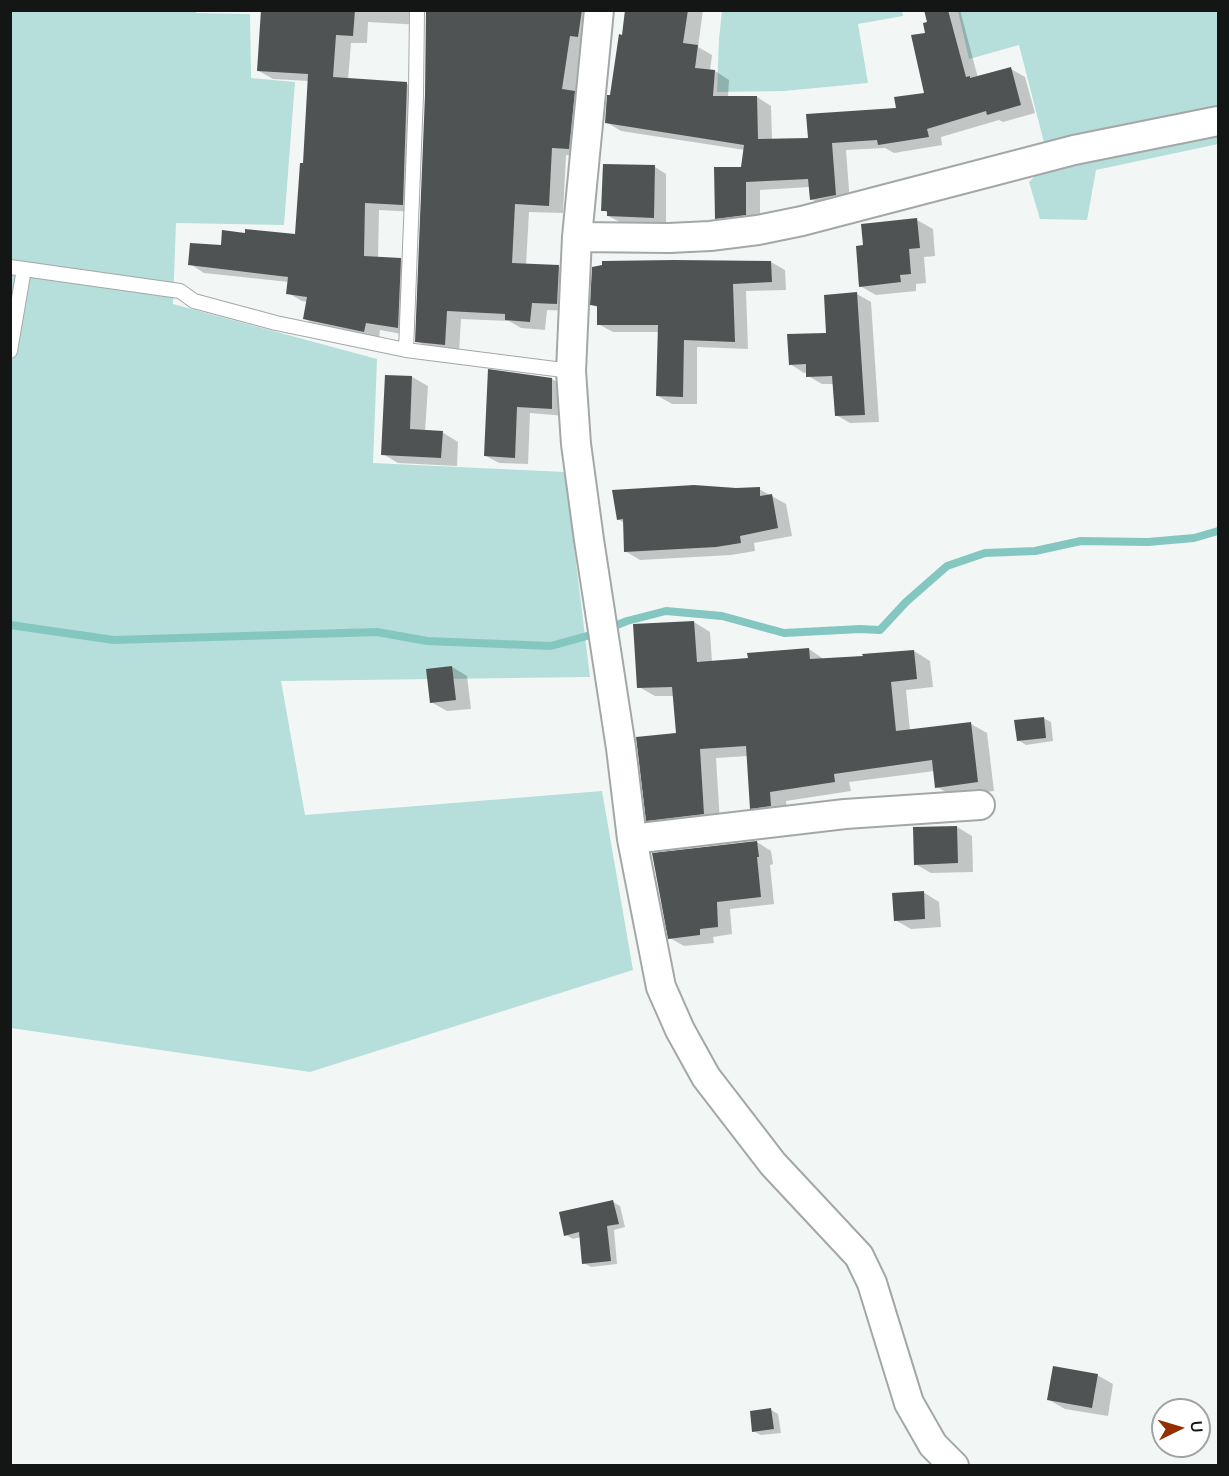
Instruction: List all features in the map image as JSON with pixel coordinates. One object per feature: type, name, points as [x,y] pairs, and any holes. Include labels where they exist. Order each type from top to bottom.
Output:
[{"type":"street","points":[[598,10],[577,237],[571,371],[576,444],[597,603],[621,748],[632,839],[661,987],[680,1030],[706,1077],[773,1164],[860,1256],[875,1292],[909,1403],[933,1445],[954,1466]]},
{"type":"street","points":[[577,237],[669,238],[758,230],[802,221],[1074,150],[1218,121]]},
{"type":"street","points":[[632,839],[845,814],[980,806]]},
{"type":"lane","points":[[406,350],[417,10]]},
{"type":"lane","points":[[10,351],[17,268],[180,291],[194,301],[276,323],[406,350],[571,371]]},
{"type":"shaded area","points":[[195,10],[196,13],[250,14],[251,78],[295,82],[284,225],[176,223],[173,304],[377,359],[373,463],[565,472],[590,677],[281,681],[305,815],[602,791],[633,970],[310,1072],[11,1028],[11,11]]},
{"type":"shaded area","points":[[902,10],[903,16],[858,24],[868,83],[784,91],[717,92],[722,11]]},
{"type":"shaded area","points":[[958,11],[1218,11],[1218,144],[1096,170],[1087,220],[1040,219],[1029,182],[1049,162],[1019,45],[969,59]]},
{"type":"building","points":[[261,10],[355,10],[353,36],[336,35],[333,77],[407,82],[403,205],[365,203],[364,256],[401,258],[398,328],[366,323],[364,332],[303,319],[307,297],[286,294],[288,277],[188,265],[190,243],[221,245],[222,230],[245,233],[245,229],[295,234],[300,163],[303,163],[308,74],[257,71]]},
{"type":"building","points":[[426,10],[582,10],[578,37],[570,36],[562,89],[575,91],[569,149],[552,148],[549,206],[515,204],[512,263],[559,265],[557,304],[532,303],[530,322],[505,320],[505,314],[447,311],[445,345],[415,342],[425,95]]},
{"type":"building","points":[[625,10],[688,10],[683,43],[698,45],[695,68],[715,70],[713,96],[757,96],[758,139],[808,138],[806,114],[896,108],[894,97],[924,93],[911,35],[925,33],[923,23],[927,22],[924,10],[948,10],[966,77],[970,76],[970,78],[1011,67],[1021,105],[987,115],[986,111],[927,129],[929,137],[878,145],[877,140],[832,143],[836,195],[810,200],[808,179],[746,182],[746,215],[715,219],[714,167],[741,167],[744,145],[605,123],[607,95],[610,95]]},
{"type":"building","points":[[603,164],[655,165],[654,218],[607,216],[607,211],[601,211]]},
{"type":"building","points":[[917,218],[920,248],[909,249],[911,274],[900,275],[901,282],[859,287],[856,246],[863,245],[861,224]]},
{"type":"building","points":[[602,261],[771,261],[772,282],[733,284],[735,342],[684,340],[683,397],[656,396],[658,325],[597,325],[597,306],[590,305],[592,267],[602,265]]},
{"type":"building","points":[[857,292],[865,415],[835,416],[832,376],[806,377],[806,364],[789,365],[787,334],[826,333],[824,295]]},
{"type":"building","points":[[488,369],[552,378],[552,409],[517,407],[515,458],[484,456]]},
{"type":"building","points":[[385,375],[412,376],[410,429],[443,431],[441,458],[381,455]]},
{"type":"building","points":[[694,485],[760,487],[760,496],[772,494],[778,528],[740,536],[741,543],[716,547],[624,552],[623,519],[617,520],[612,490]]},
{"type":"building","points":[[694,621],[697,662],[748,658],[747,653],[809,648],[810,659],[914,650],[917,679],[891,682],[896,731],[971,722],[978,782],[935,788],[932,760],[834,774],[835,782],[770,792],[771,806],[750,809],[746,746],[700,749],[704,814],[646,821],[636,737],[676,733],[672,687],[637,688],[633,624]]},
{"type":"building","points":[[452,666],[456,700],[430,703],[426,669]]},
{"type":"building","points":[[1044,717],[1046,738],[1017,741],[1014,720]]},
{"type":"building","points":[[957,826],[958,863],[914,865],[913,827]]},
{"type":"building","points":[[757,841],[761,897],[717,902],[718,927],[700,929],[700,935],[668,939],[652,853]]},
{"type":"building","points":[[924,891],[925,919],[894,921],[892,893]]},
{"type":"building","points":[[613,1200],[619,1224],[607,1226],[611,1261],[582,1264],[579,1232],[564,1236],[559,1212]]},
{"type":"building","points":[[1053,1366],[1098,1374],[1092,1408],[1047,1400]]},
{"type":"building","points":[[771,1408],[774,1429],[752,1432],[750,1411]]},
{"type":"waterway","points":[[10,625],[114,640],[377,632],[427,641],[551,646],[666,611],[722,616],[784,633],[880,630],[906,602],[947,566],[985,553],[1035,551],[1081,541],[1148,542],[1194,538],[1218,531]]}]
